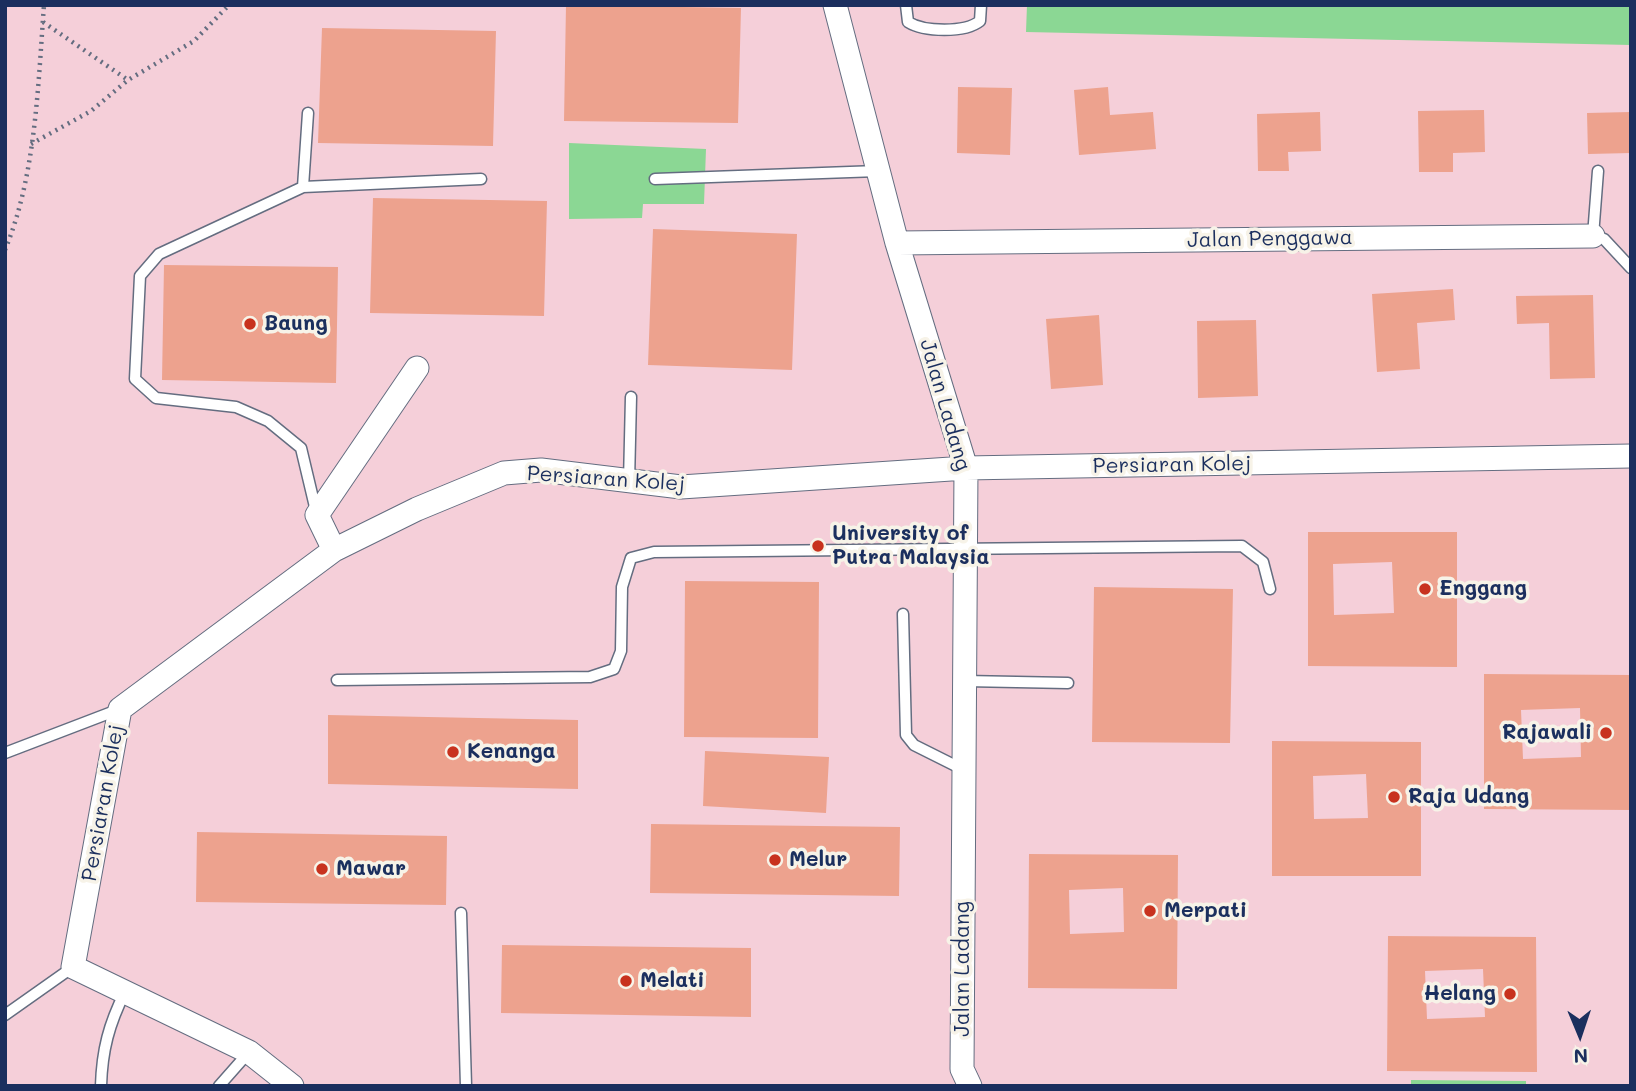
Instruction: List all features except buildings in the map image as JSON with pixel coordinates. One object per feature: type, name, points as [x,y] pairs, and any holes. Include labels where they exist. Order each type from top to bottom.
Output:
[{"type":"street","name":"Jalan Ladang","points":[[835,5],[897,243],[966,468],[961,1080]]},
{"type":"street","name":"Jalan Penggawa","points":[[897,243],[1593,236]]},
{"type":"street","points":[[334,550],[317,516],[416,368]]},
{"type":"street","name":"Persiaran Kolej","points":[[73,967],[120,709],[334,550],[417,509],[504,473],[541,470],[681,487],[966,468],[1631,456]]},
{"type":"street","points":[[73,967],[249,1052],[292,1086]]},
{"type":"lane","points":[[906,5],[908,22],[919,29],[973,27],[980,21],[981,5]]},
{"type":"lane","points":[[303,187],[309,113]]},
{"type":"lane","points":[[655,179],[878,171]]},
{"type":"lane","points":[[1598,171],[1593,236],[1604,239],[1631,268]]},
{"type":"lane","points":[[317,516],[301,448],[268,421],[236,407],[156,398],[135,379],[140,276],[159,254],[303,187],[481,179]]},
{"type":"lane","points":[[629,482],[631,397]]},
{"type":"lane","points":[[337,680],[590,677],[614,669],[621,651],[622,587],[631,558],[654,552],[1242,546],[1262,562],[1270,589]]},
{"type":"lane","points":[[903,614],[906,735],[914,745],[964,770]]},
{"type":"lane","points":[[965,681],[1068,683]]},
{"type":"lane","points":[[5,753],[120,709]]},
{"type":"lane","points":[[461,913],[466,1086]]},
{"type":"lane","points":[[5,1016],[73,967]]},
{"type":"lane","points":[[101,1086],[102,1051],[112,1018],[125,992]]},
{"type":"lane","points":[[219,1086],[249,1052]]},
{"type":"path","points":[[5,250],[13,230],[31,144],[44,5]]},
{"type":"path","points":[[31,144],[92,111],[128,80],[194,41],[229,5]]},
{"type":"path","points":[[43,22],[128,80]]},
{"type":"shaded area","name":"University of Putra Malaysia","points":[[5,5],[1631,5],[1631,1086],[5,1086]]},
{"type":"green space","points":[[1027,5],[1631,5],[1631,45],[1026,32]]},
{"type":"green space","points":[[569,143],[706,149],[704,204],[643,204],[642,218],[569,219]]},
{"type":"green space","points":[[1411,1080],[1526,1081],[1526,1086],[1411,1086]]},
{"type":"place","name":"Baung","points":[[250,324]]},
{"type":"place","name":"University of Putra Malaysia","points":[[818,546]]},
{"type":"place","name":"Enggang","points":[[1425,589]]},
{"type":"place","name":"Rajawali","points":[[1606,733]]},
{"type":"place","name":"Kenanga","points":[[453,752]]},
{"type":"place","name":"Raja Udang","points":[[1394,797]]},
{"type":"place","name":"Melur","points":[[775,860]]},
{"type":"place","name":"Mawar","points":[[322,869]]},
{"type":"place","name":"Merpati","points":[[1150,911]]},
{"type":"place","name":"Melati","points":[[626,981]]},
{"type":"place","name":"Helang","points":[[1510,994]]}]
